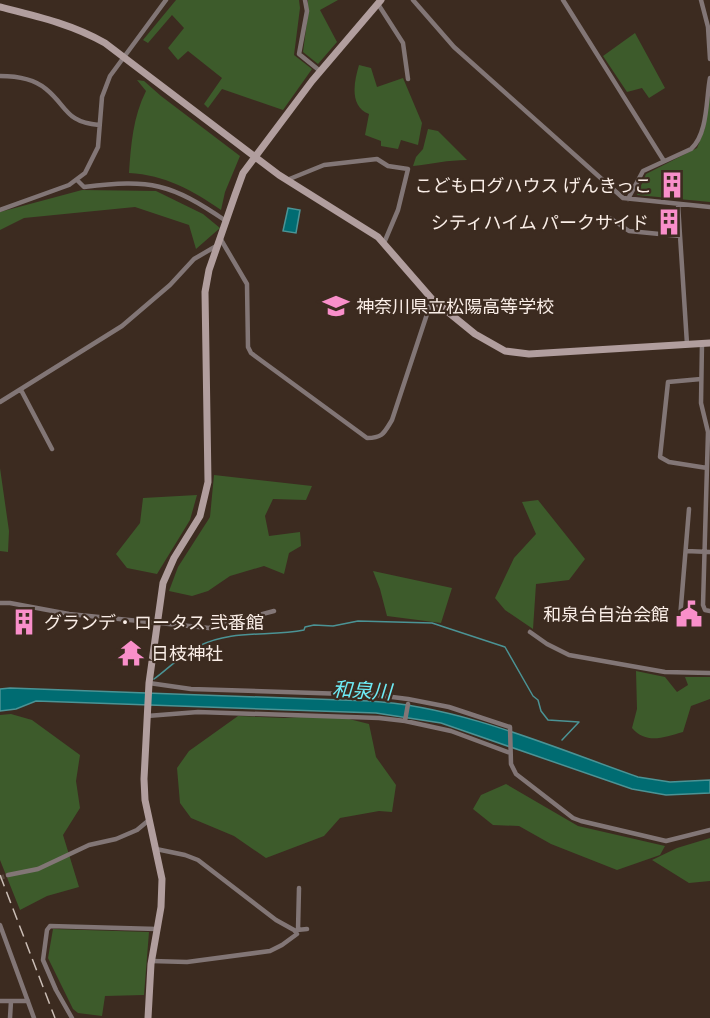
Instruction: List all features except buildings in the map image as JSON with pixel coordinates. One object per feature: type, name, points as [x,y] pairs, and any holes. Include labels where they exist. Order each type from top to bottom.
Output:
[{"type":"street","points":[[0,210],[54,191],[77,180],[85,173],[98,147],[105,86],[123,57],[166,0]]},
{"type":"street","points":[[305,0],[307,11],[298,54],[320,72]]},
{"type":"street","points":[[413,0],[454,47],[623,198],[710,207]]},
{"type":"street","points":[[563,0],[664,161]]},
{"type":"street","points":[[701,0],[708,27],[710,59]]},
{"type":"street","points":[[148,1018],[151,961],[157,930],[162,879],[149,820],[144,779],[148,693],[163,583],[167,571],[201,516],[207,494],[203,307],[209,270],[243,173],[320,72],[380,2],[403,43],[408,79]]},
{"type":"street","points":[[0,7],[86,32],[123,57],[255,158],[378,237],[432,299],[475,334],[493,345],[515,353],[706,343],[701,379],[701,403],[709,432],[707,552],[703,605],[705,610],[710,610]]},
{"type":"street","points":[[0,76],[34,81],[45,88],[67,114],[79,121],[99,125]]},
{"type":"street","points":[[628,199],[643,171],[696,145],[703,125],[710,78]]},
{"type":"street","points":[[287,180],[324,165],[377,159],[388,166],[408,169],[398,210],[384,243]]},
{"type":"street","points":[[77,180],[84,187],[134,183],[162,186],[191,198],[226,221]]},
{"type":"street","points":[[678,204],[687,344]]},
{"type":"street","points":[[610,218],[629,231],[680,237]]},
{"type":"street","points":[[219,241],[247,284],[248,347],[251,353],[367,438],[377,438],[384,434],[392,420],[432,299]]},
{"type":"street","points":[[0,402],[122,326],[170,285],[194,259],[219,241]]},
{"type":"street","points":[[701,379],[668,382],[660,457],[669,462],[707,468]]},
{"type":"street","points":[[21,390],[52,449]]},
{"type":"street","points":[[680,618],[689,508]]},
{"type":"street","points":[[686,551],[707,552]]},
{"type":"street","points":[[0,603],[157,624],[218,627],[274,611]]},
{"type":"street","points":[[530,632],[547,644],[569,654],[665,672],[710,673]]},
{"type":"street","points":[[149,683],[191,689],[376,695],[449,707],[510,727],[511,764],[516,774],[561,810],[581,821],[666,841],[710,830]]},
{"type":"street","points":[[406,719],[408,704]]},
{"type":"street","points":[[147,716],[198,712],[406,719],[510,748]]},
{"type":"street","points":[[8,875],[38,869],[89,846],[116,839],[137,830],[149,820]]},
{"type":"street","points":[[156,849],[198,860],[276,920],[296,930],[307,928]]},
{"type":"street","points":[[151,961],[187,962],[270,951],[297,934],[299,888]]},
{"type":"street","points":[[0,925],[34,1018]]},
{"type":"street","points":[[72,1018],[56,990],[44,960],[47,930],[50,926],[157,930]]},
{"type":"street","points":[[0,944],[7,944]]},
{"type":"street","points":[[0,1001],[28,1001]]},
{"type":"street","points":[[10,1018],[11,1001]]},
{"type":"green space","points":[[176,0],[299,0],[294,55],[312,69],[283,110],[222,89],[208,108],[204,104],[222,78],[188,51],[178,60],[168,48],[184,28],[172,15],[148,43],[143,40]]},
{"type":"green space","points":[[308,0],[338,0],[320,10],[337,42],[318,64],[303,52]]},
{"type":"green space","points":[[635,33],[665,88],[649,98],[642,88],[627,92],[603,56]]},
{"type":"green space","points":[[359,65],[371,68],[377,87],[403,78],[422,123],[418,145],[401,140],[398,149],[381,146],[381,141],[365,135],[369,114],[358,105],[355,93]]},
{"type":"green space","points":[[137,80],[144,81],[240,156],[225,192],[221,210],[166,180],[129,173],[135,121],[146,91]]},
{"type":"green space","points":[[710,93],[710,202],[637,195],[646,174],[697,148],[705,128]]},
{"type":"green space","points":[[428,129],[438,131],[467,160],[413,166],[416,157],[423,149]]},
{"type":"green space","points":[[82,190],[156,191],[203,214],[220,228],[196,249],[189,225],[135,207],[24,218],[0,230],[0,212]]},
{"type":"green space","points":[[0,468],[9,531],[8,552],[0,551]]},
{"type":"green space","points":[[214,475],[312,486],[306,500],[273,499],[265,516],[269,536],[300,532],[301,546],[289,553],[284,574],[264,566],[230,576],[208,591],[192,596],[169,591],[178,567],[210,517]]},
{"type":"green space","points":[[197,495],[190,520],[157,574],[127,568],[116,554],[140,523],[143,498]]},
{"type":"green space","points":[[538,500],[585,559],[569,580],[536,584],[533,629],[505,610],[495,598],[514,558],[536,534],[522,502]]},
{"type":"green space","points":[[373,571],[452,588],[441,623],[387,616]]},
{"type":"green space","points":[[636,671],[665,677],[677,692],[688,685],[685,677],[710,677],[710,699],[691,706],[683,732],[656,738],[644,736],[632,728],[637,709]]},
{"type":"green space","points":[[11,714],[32,720],[80,755],[76,781],[80,808],[63,835],[79,887],[47,896],[20,910],[0,860],[0,715]]},
{"type":"green space","points":[[333,715],[369,724],[376,757],[396,785],[392,812],[379,811],[340,818],[324,836],[266,858],[234,836],[191,818],[180,803],[177,768],[189,751],[238,716],[285,718]]},
{"type":"green space","points":[[506,784],[578,826],[665,846],[660,855],[617,870],[551,844],[519,826],[493,825],[473,809],[481,795]]},
{"type":"green space","points":[[710,838],[710,881],[689,883],[652,860],[677,848]]},
{"type":"green space","points":[[53,929],[149,932],[144,995],[105,996],[102,1016],[78,1013],[73,1009],[48,958]]},
{"type":"water","points":[[288,208],[300,210],[296,233],[283,231]]},
{"type":"water","points":[[0,689],[403,704],[471,719],[638,777],[670,782],[710,780],[710,793],[666,795],[632,789],[441,723],[376,713],[36,701],[16,709],[0,711]]},
{"type":"waterway","points":[[154,679],[193,649],[225,637],[291,632],[304,630],[305,627],[314,625],[333,626],[358,621],[432,623],[505,647],[548,720],[579,722],[562,740]]},
{"type":"tunnel","points":[[0,878],[8,875]]},
{"type":"railway","points":[[0,875],[55,1018]]},
{"type":"place","name":"こどもログハウス げんきっこ","points":[[672,185]]},
{"type":"place","name":"シティハイム パークサイド","points":[[669,222]]},
{"type":"place","name":"神奈川県立松陽高等学校","points":[[336,306]]},
{"type":"place","name":"和泉台自治会館","points":[[689,614]]},
{"type":"place","name":"グランデ・ロータス 弐番館","points":[[24,622]]},
{"type":"place","name":"日枝神社","points":[[131,653]]},
{"type":"water label","name":"和泉川","points":[[362,690]]}]
